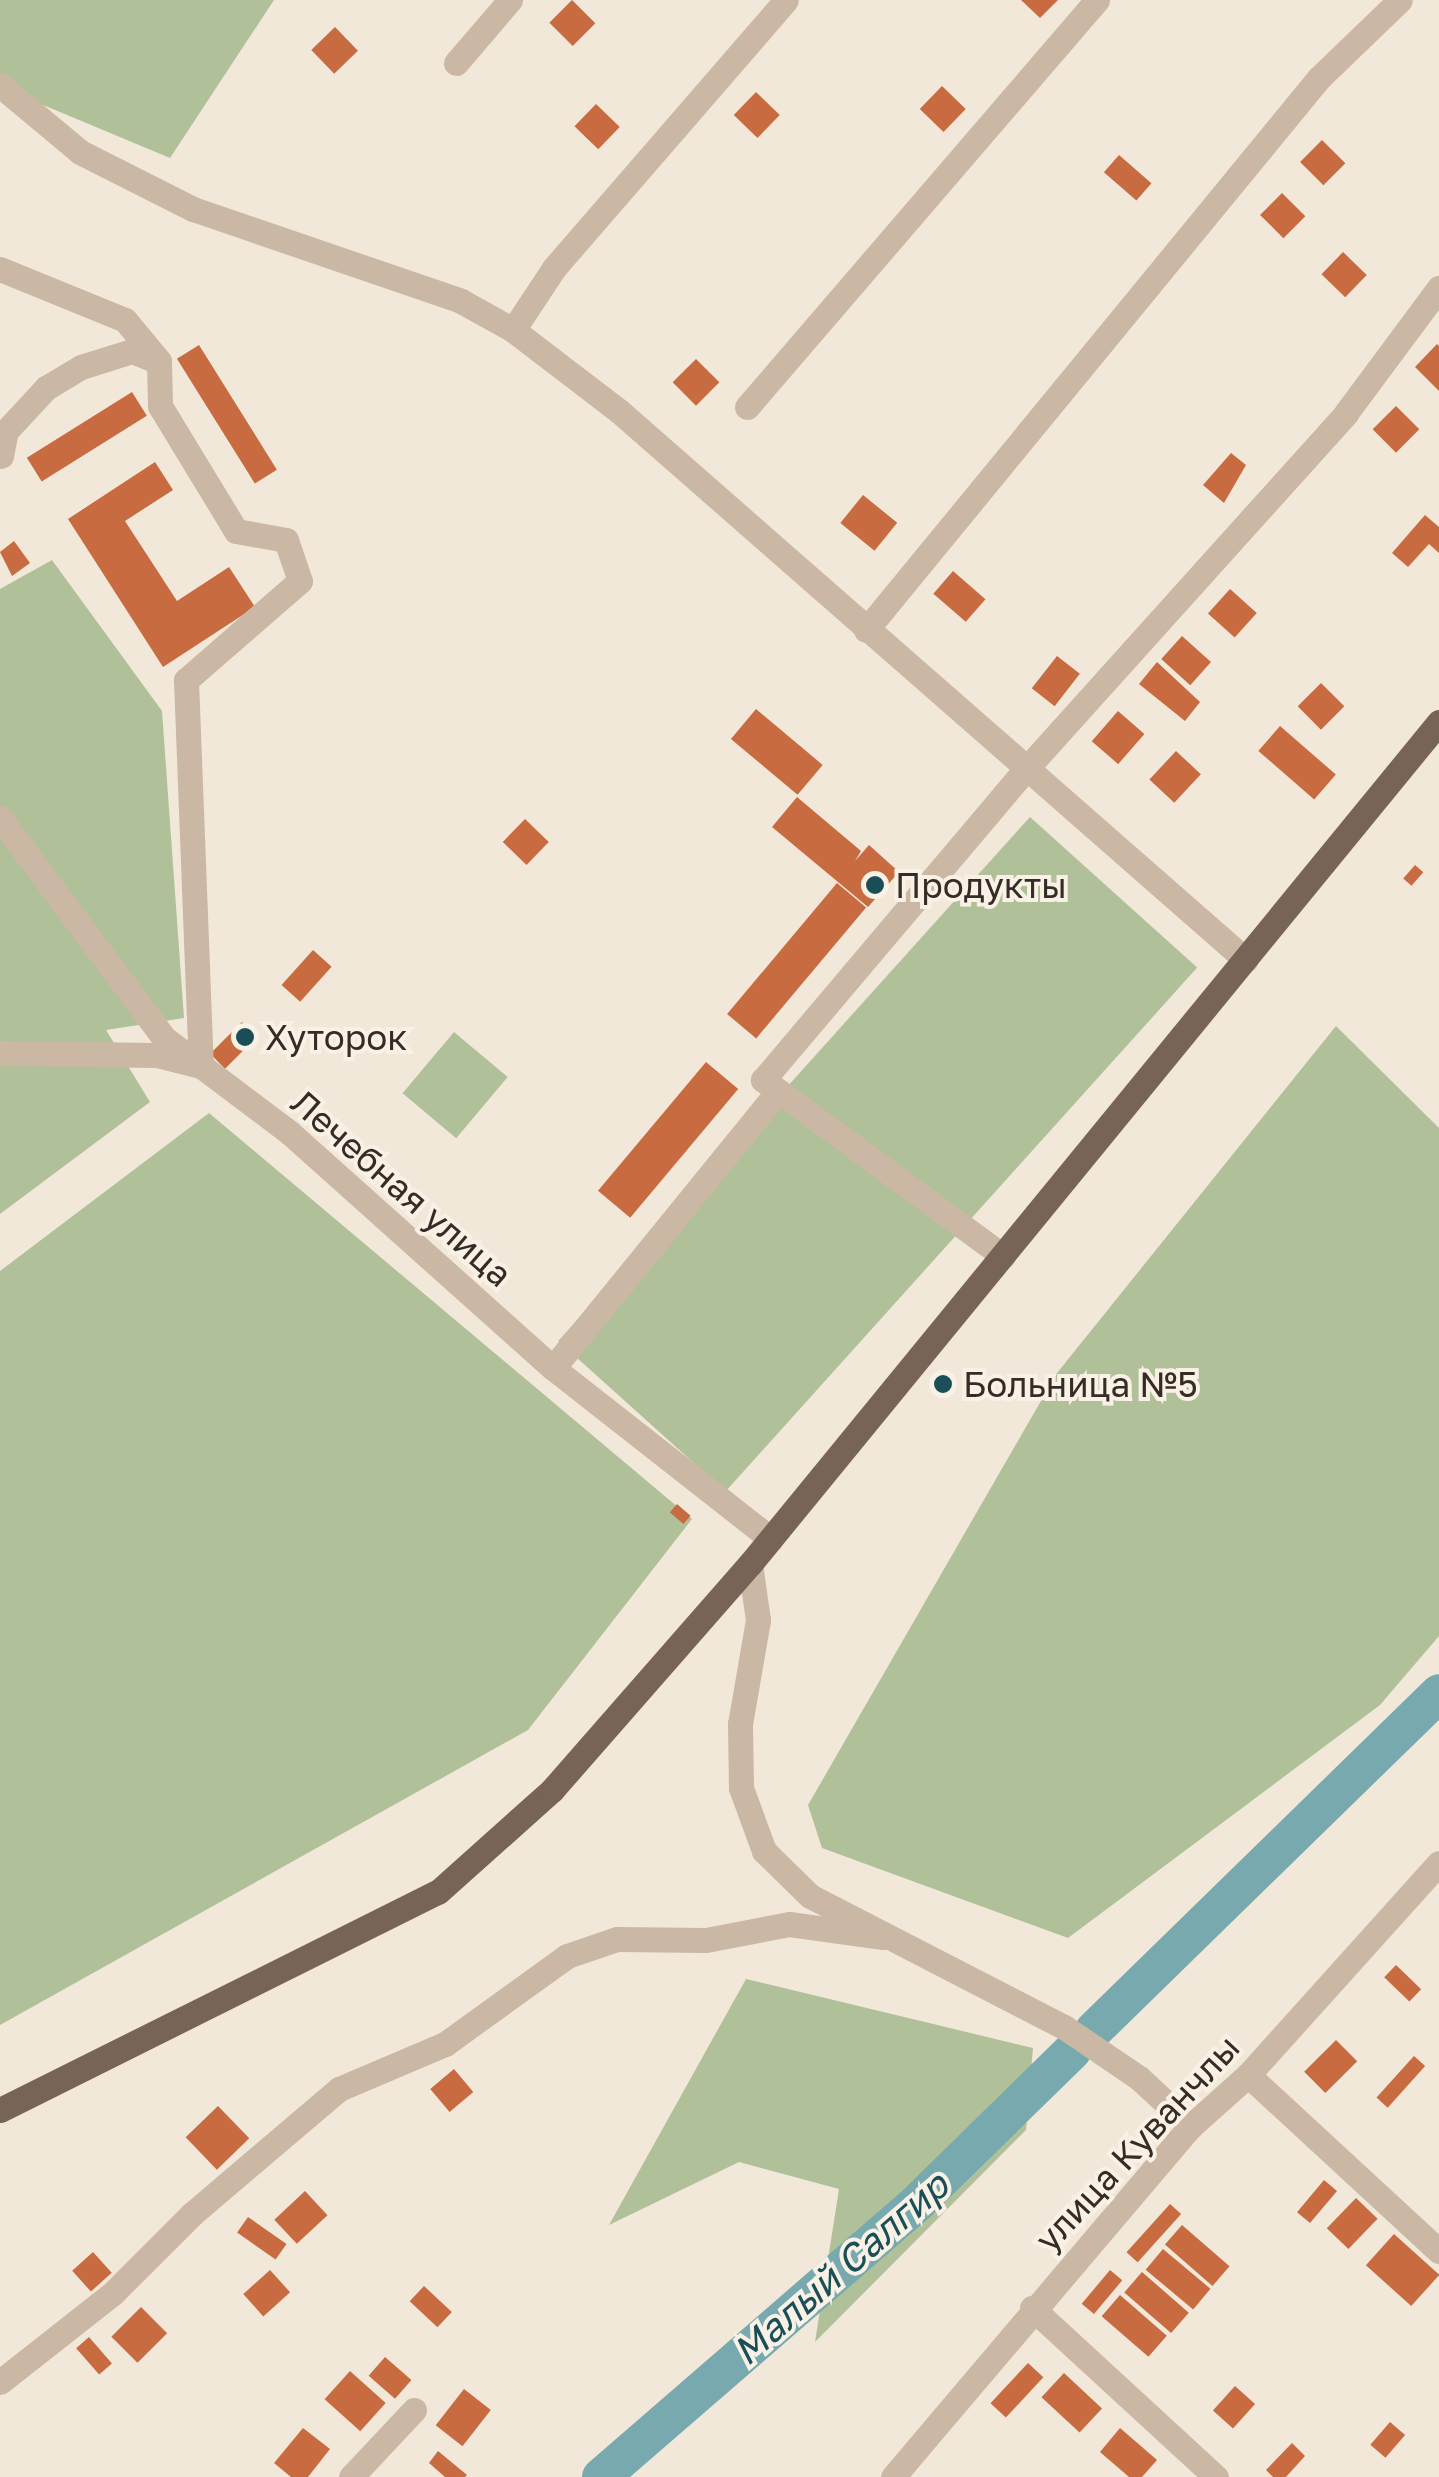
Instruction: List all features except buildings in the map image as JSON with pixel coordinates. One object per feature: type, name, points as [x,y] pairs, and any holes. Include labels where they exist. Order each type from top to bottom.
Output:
[{"type":"main road","points":[[0,2110],[438,1892],[552,1790],[750,1564],[1246,960],[1435,737]]},
{"type":"street","points":[[456,63],[510,0]]},
{"type":"street","points":[[514,330],[554,268],[786,0]]},
{"type":"street","points":[[747,407],[1097,0]]},
{"type":"street","points":[[866,630],[1319,78],[1400,0]]},
{"type":"street","points":[[0,85],[80,152],[193,209],[461,300],[514,330],[619,411],[1246,960]]},
{"type":"street","points":[[0,269],[125,320],[158,361],[160,406],[236,531],[286,540],[300,581],[186,680],[201,1066],[157,1055],[0,1053]]},
{"type":"street","points":[[552,1368],[770,1086],[1026,770],[1346,414],[1439,288]]},
{"type":"street","points":[[0,456],[6,431],[46,388],[81,367],[132,351],[158,361]]},
{"type":"street","name":"Лечебная улица","points":[[0,818],[164,1038],[290,1134],[552,1368],[770,1539]]},
{"type":"street","points":[[770,1086],[1003,1256]]},
{"type":"street","points":[[750,1564],[758,1620],[740,1724],[741,1788],[764,1851],[810,1896],[1064,2028],[1139,2078],[1191,2126]]},
{"type":"street","name":"улица Куванчлы","points":[[893,2477],[1032,2308],[1191,2126],[1248,2075],[1439,1863]]},
{"type":"street","points":[[0,2382],[113,2293],[192,2214],[339,2089],[446,2044],[567,1956],[617,1939],[706,1940],[789,1924],[883,1937]]},
{"type":"street","points":[[1248,2075],[1439,2250]]},
{"type":"street","points":[[1032,2308],[1216,2477]]},
{"type":"street","points":[[351,2477],[414,2410]]},
{"type":"green space","points":[[0,0],[274,0],[170,158],[0,87]]},
{"type":"green space","points":[[52,560],[162,711],[184,1018],[106,1030],[150,1102],[0,1214],[0,589]]},
{"type":"green space","points":[[1030,817],[1197,968],[725,1491],[558,1341]]},
{"type":"green space","points":[[1336,1026],[1439,1128],[1439,1636],[1380,1705],[1068,1938],[822,1848],[808,1805],[1057,1373]]},
{"type":"green space","points":[[454,1032],[508,1077],[456,1138],[403,1093]]},
{"type":"green space","points":[[209,1113],[692,1519],[528,1730],[0,2025],[0,1271]]},
{"type":"green space","points":[[746,1979],[1033,2048],[1026,2130],[815,2342],[839,2189],[739,2162],[609,2225]]},
{"type":"waterway","name":"Малый Салгир","points":[[1094,2030],[1439,1693]]},
{"type":"waterway","name":"Малый Салгир","points":[[601,2477],[918,2202],[1072,2051]]},
{"type":"place","name":"Продукты","points":[[875,885]]},
{"type":"place","name":"Хуторок","points":[[245,1037]]},
{"type":"place","name":"Больница №5","points":[[943,1384]]}]
